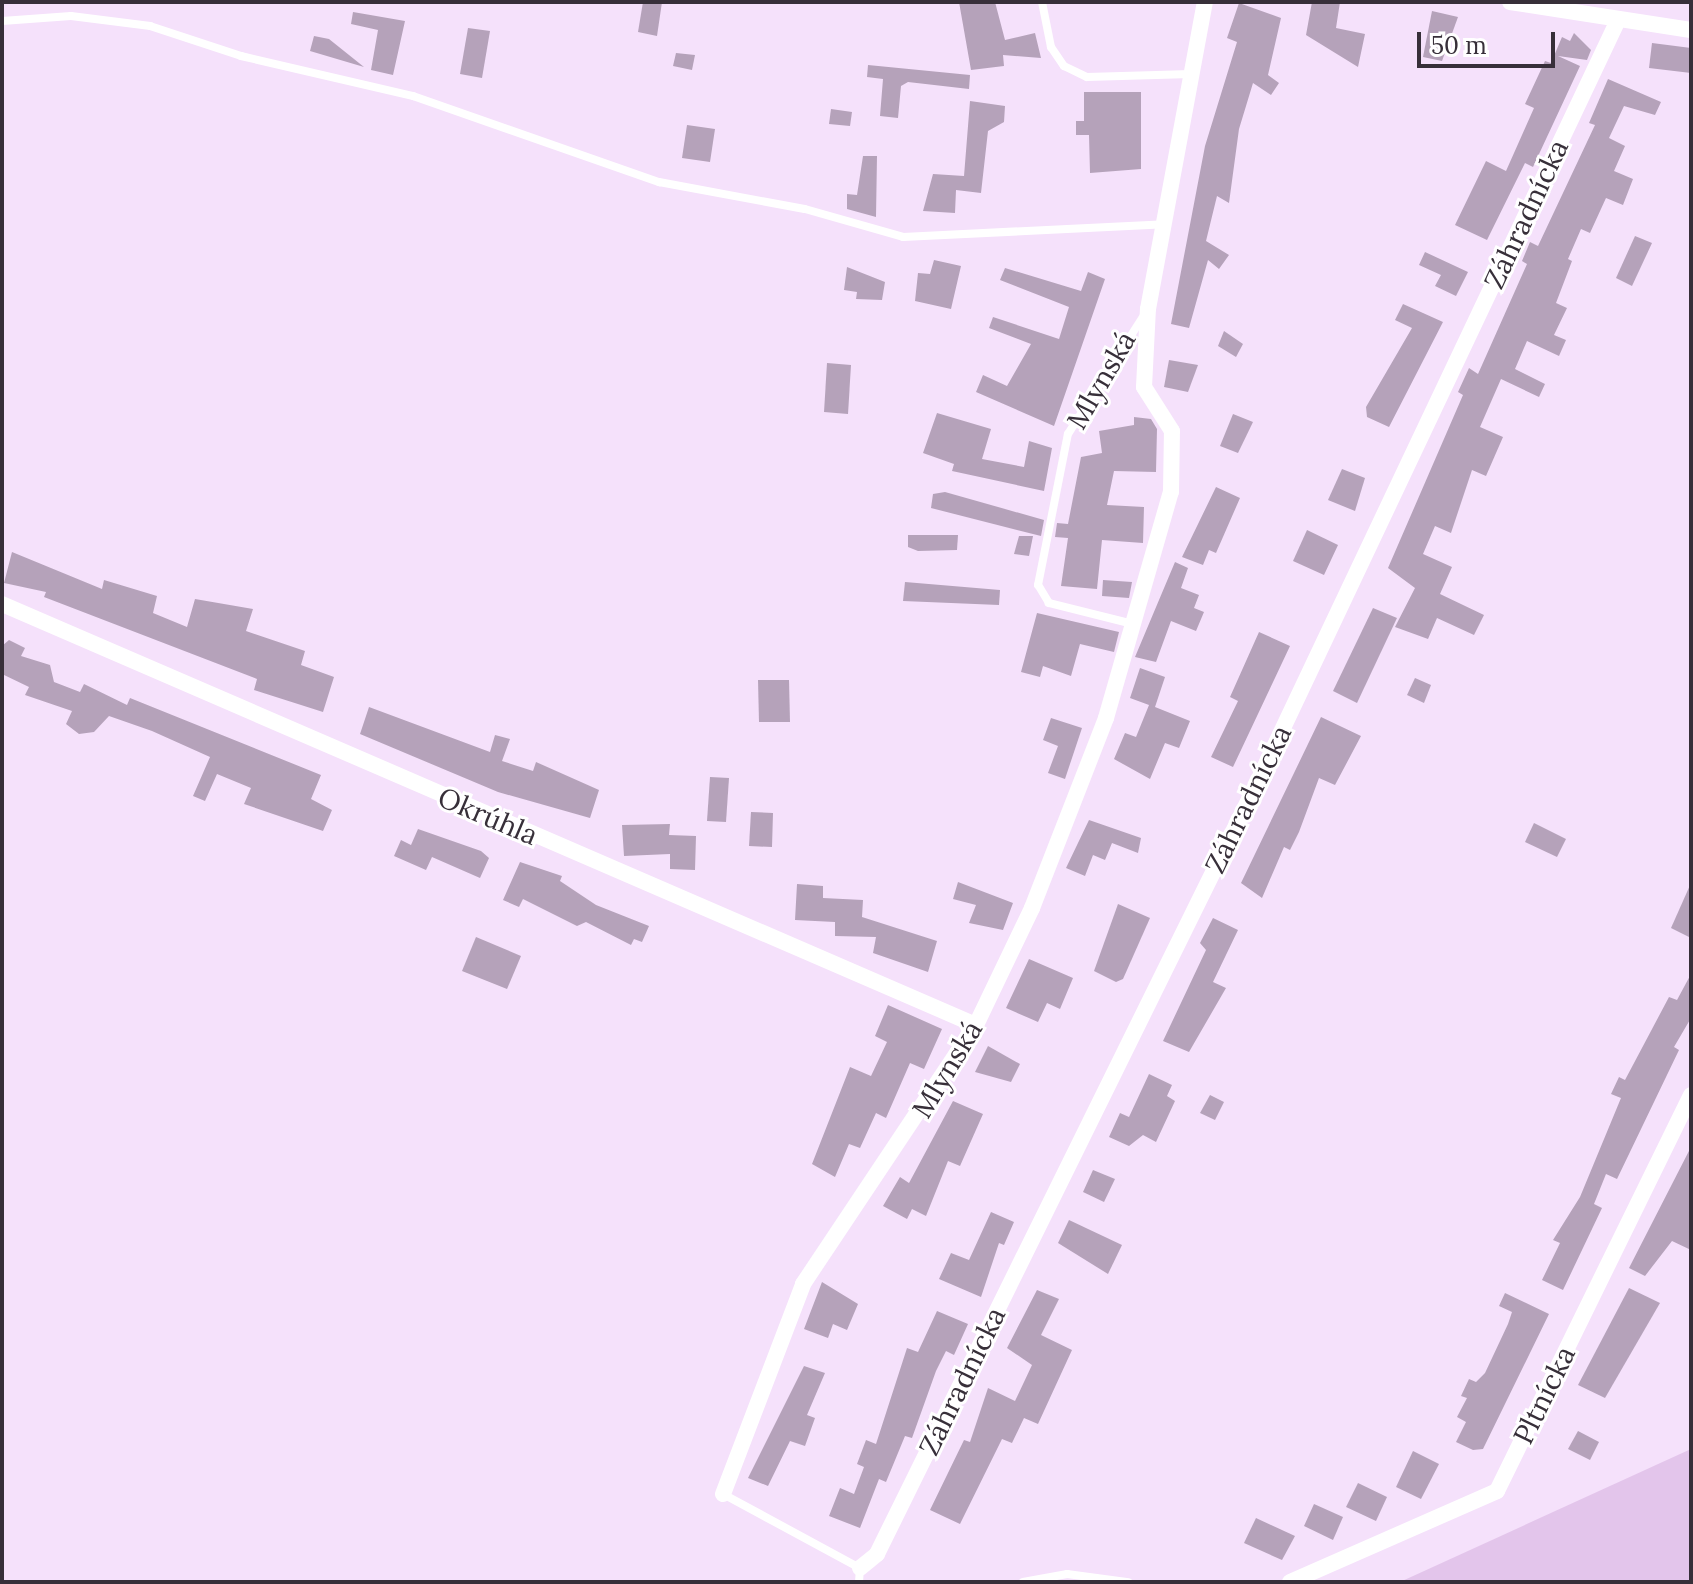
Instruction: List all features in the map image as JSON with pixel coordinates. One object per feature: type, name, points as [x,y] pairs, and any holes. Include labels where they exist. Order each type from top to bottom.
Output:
[{"type":"street","name":"Mlynská","points":[[723,1494],[803,1284],[976,1025],[1038,893],[1106,718],[1171,492],[1172,431],[1144,387],[1148,309],[1205,2]]},
{"type":"street","points":[[1510,2],[1691,30]]},
{"type":"street","name":"Záhradnícka","points":[[859,1575],[877,1554],[1258,781],[1618,20]]},
{"type":"street","name":"Okrúhla","points":[[2,604],[976,1025]]},
{"type":"street","name":"Pltnícka","points":[[1290,1582],[1497,1491],[1691,1095]]},
{"type":"lane","points":[[1042,2],[1051,47],[1075,71],[1087,77],[1192,74]]},
{"type":"lane","points":[[2,21],[71,16],[150,26],[241,56],[413,96],[659,182],[805,209],[903,237],[1165,224]]},
{"type":"lane","name":"Mlynská","points":[[1133,624],[1049,603],[1038,585],[1068,434],[1133,324],[1148,309]]},
{"type":"lane","points":[[723,1494],[859,1575]]},
{"type":"lane","points":[[1023,1582],[1067,1574],[1128,1582]]},
{"type":"shaded area","points":[[1691,1449],[1691,1582],[1400,1582]]},
{"type":"building","points":[[643,2],[662,2],[657,36],[638,32]]},
{"type":"building","points":[[959,2],[995,2],[1005,40],[1035,33],[1041,58],[1003,55],[1004,66],[971,70]]},
{"type":"building","points":[[1312,2],[1340,2],[1336,28],[1365,34],[1358,67],[1306,35]]},
{"type":"building","points":[[1239,3],[1281,18],[1268,75],[1279,83],[1271,95],[1253,83],[1239,129],[1229,203],[1217,196],[1206,241],[1229,255],[1219,269],[1208,260],[1189,328],[1171,324],[1205,146],[1237,42],[1227,38]]},
{"type":"building","points":[[1432,11],[1458,17],[1442,61],[1423,57]]},
{"type":"building","points":[[353,12],[405,21],[393,75],[371,70],[378,30],[351,24]]},
{"type":"building","points":[[468,28],[490,31],[482,78],[460,74]]},
{"type":"building","points":[[1574,33],[1591,50],[1587,60],[1558,56],[1580,66],[1533,167],[1525,163],[1487,240],[1455,225],[1486,161],[1506,171],[1534,108],[1525,104],[1545,61],[1551,63],[1562,37],[1570,41]]},
{"type":"building","points":[[314,36],[329,39],[364,67],[310,51]]},
{"type":"building","points":[[1652,43],[1691,48],[1691,73],[1649,68]]},
{"type":"building","points":[[676,53],[695,55],[692,70],[673,66]]},
{"type":"building","points":[[868,65],[970,75],[969,89],[908,82],[901,86],[898,118],[880,116],[883,79],[867,77]]},
{"type":"building","points":[[1608,79],[1661,102],[1655,115],[1624,106],[1609,138],[1625,146],[1614,171],[1633,179],[1623,205],[1606,198],[1590,233],[1581,229],[1568,259],[1572,261],[1556,303],[1567,308],[1554,335],[1566,340],[1559,356],[1527,341],[1515,369],[1545,384],[1539,397],[1501,379],[1480,427],[1503,437],[1486,476],[1472,470],[1451,533],[1435,526],[1423,554],[1452,567],[1440,594],[1484,615],[1474,635],[1437,618],[1428,639],[1395,627],[1415,588],[1388,568],[1463,395],[1458,392],[1469,368],[1478,374],[1527,264],[1522,261],[1530,242],[1538,246],[1595,125],[1589,123]]},
{"type":"building","points":[[1084,92],[1141,92],[1141,169],[1090,173],[1089,135],[1076,135],[1076,121],[1084,121]]},
{"type":"building","points":[[970,101],[1005,106],[1004,122],[988,131],[981,193],[956,190],[955,213],[923,211],[933,174],[964,176]]},
{"type":"building","points":[[831,109],[852,112],[850,126],[829,124]]},
{"type":"building","points":[[687,125],[715,129],[710,162],[682,158]]},
{"type":"building","points":[[863,156],[877,156],[876,217],[847,209],[847,194],[857,195]]},
{"type":"building","points":[[1635,236],[1652,243],[1632,286],[1616,278]]},
{"type":"building","points":[[1425,252],[1468,272],[1456,296],[1435,286],[1441,275],[1419,265]]},
{"type":"building","points":[[934,260],[961,266],[951,309],[915,301],[918,273],[930,274]]},
{"type":"building","points":[[847,267],[885,282],[882,300],[856,299],[857,292],[844,290]]},
{"type":"building","points":[[1005,268],[1081,291],[1088,272],[1105,279],[1054,426],[976,392],[983,375],[1007,386],[1031,344],[989,328],[993,317],[1059,339],[1069,307],[1000,280]]},
{"type":"building","points":[[1403,304],[1443,322],[1389,427],[1367,417],[1366,407],[1412,328],[1395,320]]},
{"type":"building","points":[[1224,331],[1243,344],[1236,357],[1218,346]]},
{"type":"building","points":[[1169,360],[1198,365],[1188,392],[1164,387]]},
{"type":"building","points":[[827,363],[851,365],[848,414],[824,412]]},
{"type":"building","points":[[937,413],[991,429],[982,459],[1024,467],[1029,441],[1052,448],[1044,491],[952,471],[954,464],[923,453]]},
{"type":"building","points":[[1233,414],[1253,422],[1238,453],[1220,446]]},
{"type":"building","points":[[1134,417],[1151,419],[1157,429],[1156,472],[1114,471],[1107,505],[1144,507],[1143,543],[1102,540],[1097,589],[1061,586],[1068,538],[1055,537],[1057,523],[1068,524],[1081,457],[1102,453],[1099,431],[1134,425]]},
{"type":"building","points":[[1342,469],[1365,478],[1355,511],[1328,500]]},
{"type":"building","points":[[1216,487],[1240,498],[1216,553],[1209,550],[1203,565],[1182,557]]},
{"type":"building","points":[[945,492],[1044,520],[1041,536],[931,508],[933,494]]},
{"type":"building","points":[[1307,530],[1338,545],[1324,575],[1293,561]]},
{"type":"building","points":[[908,535],[958,535],[957,550],[918,551],[908,547]]},
{"type":"building","points":[[1019,536],[1033,536],[1029,556],[1014,554]]},
{"type":"building","points":[[12,552],[102,589],[104,580],[157,596],[153,613],[187,627],[195,599],[253,609],[246,631],[305,651],[301,665],[334,677],[323,712],[254,690],[257,679],[44,597],[46,592],[4,583]]},
{"type":"building","points":[[1175,562],[1188,568],[1181,588],[1199,595],[1194,608],[1204,612],[1196,631],[1171,621],[1156,662],[1135,657]]},
{"type":"building","points":[[1103,580],[1132,582],[1129,598],[1102,596]]},
{"type":"building","points":[[905,582],[1000,590],[999,605],[903,601]]},
{"type":"building","points":[[1373,608],[1397,618],[1357,703],[1333,691]]},
{"type":"building","points":[[1037,613],[1119,632],[1114,652],[1080,644],[1071,676],[1043,666],[1040,677],[1021,672]]},
{"type":"building","points":[[1259,632],[1290,646],[1233,767],[1211,757],[1238,701],[1230,697]]},
{"type":"building","points":[[9,640],[25,648],[21,656],[50,665],[54,682],[80,692],[84,684],[127,705],[130,698],[321,775],[311,799],[332,810],[323,831],[244,804],[251,788],[217,774],[205,801],[193,796],[210,757],[152,731],[109,716],[94,732],[79,734],[66,724],[72,711],[25,695],[29,687],[2,674],[2,646]]},
{"type":"building","points":[[1140,668],[1165,677],[1155,707],[1190,721],[1179,748],[1165,743],[1150,779],[1114,759],[1125,733],[1136,737],[1149,705],[1130,698]]},
{"type":"building","points":[[1415,678],[1431,685],[1424,703],[1407,695]]},
{"type":"building","points":[[758,680],[789,680],[790,722],[759,722]]},
{"type":"building","points":[[369,707],[490,752],[495,735],[510,739],[502,761],[533,771],[536,762],[599,790],[590,818],[498,792],[360,734]]},
{"type":"building","points":[[1321,717],[1361,736],[1335,785],[1319,778],[1299,832],[1290,850],[1284,847],[1262,898],[1241,883]]},
{"type":"building","points":[[1051,718],[1082,728],[1065,779],[1048,773],[1058,746],[1043,740]]},
{"type":"building","points":[[710,777],[729,778],[726,822],[707,821]]},
{"type":"building","points":[[751,812],[773,813],[772,847],[749,846]]},
{"type":"building","points":[[1089,820],[1141,838],[1138,853],[1112,843],[1105,860],[1093,855],[1085,876],[1066,868]]},
{"type":"building","points":[[1534,823],[1566,839],[1557,857],[1525,842]]},
{"type":"building","points":[[670,824],[669,835],[696,836],[695,870],[670,869],[670,854],[624,856],[622,825]]},
{"type":"building","points":[[418,829],[481,851],[489,858],[480,878],[432,857],[426,870],[394,856],[401,840],[411,845]]},
{"type":"building","points":[[520,862],[562,876],[560,881],[596,905],[649,926],[642,942],[634,939],[631,945],[586,922],[577,926],[523,899],[519,907],[503,900]]},
{"type":"building","points":[[958,882],[1013,903],[1003,930],[969,923],[976,905],[953,899]]},
{"type":"building","points":[[1691,883],[1691,938],[1671,928]]},
{"type":"building","points":[[797,884],[823,886],[823,898],[863,900],[862,917],[937,941],[928,972],[873,953],[876,937],[835,936],[835,922],[795,920]]},
{"type":"building","points":[[1118,904],[1150,918],[1123,979],[1116,982],[1094,971]]},
{"type":"building","points":[[1213,918],[1238,930],[1213,982],[1226,988],[1189,1052],[1163,1041],[1206,950],[1200,943]]},
{"type":"building","points":[[476,937],[521,956],[507,989],[462,971]]},
{"type":"building","points":[[1029,959],[1073,978],[1060,1009],[1047,1003],[1038,1022],[1006,1008]]},
{"type":"building","points":[[1691,974],[1691,1018],[1674,1047],[1679,1050],[1617,1179],[1606,1174],[1594,1204],[1602,1208],[1563,1290],[1542,1280],[1560,1243],[1553,1240],[1580,1197],[1621,1098],[1611,1094],[1619,1077],[1625,1080],[1669,997],[1677,1000]]},
{"type":"building","points":[[888,1005],[942,1029],[924,1069],[910,1063],[886,1118],[876,1113],[860,1148],[849,1144],[835,1177],[812,1164],[850,1067],[871,1076],[887,1042],[875,1036]]},
{"type":"building","points":[[988,1046],[1020,1064],[1011,1082],[975,1072]]},
{"type":"building","points":[[1149,1074],[1172,1085],[1167,1096],[1175,1101],[1156,1142],[1143,1135],[1129,1146],[1109,1137],[1120,1113],[1129,1117]]},
{"type":"building","points":[[1210,1095],[1224,1102],[1215,1120],[1200,1113]]},
{"type":"building","points":[[953,1101],[983,1114],[960,1166],[948,1161],[926,1216],[912,1209],[907,1219],[883,1206],[900,1177],[909,1183]]},
{"type":"building","points":[[1691,1147],[1691,1250],[1672,1241],[1645,1276],[1629,1268]]},
{"type":"building","points":[[1093,1170],[1115,1179],[1104,1202],[1083,1192]]},
{"type":"building","points":[[991,1212],[1014,1222],[1004,1245],[999,1243],[981,1297],[939,1279],[951,1253],[969,1260]]},
{"type":"building","points":[[1069,1220],[1122,1245],[1108,1274],[1058,1243]]},
{"type":"building","points":[[822,1282],[858,1304],[847,1330],[833,1324],[828,1338],[804,1329]]},
{"type":"building","points":[[1629,1288],[1660,1303],[1605,1398],[1578,1385]]},
{"type":"building","points":[[1037,1290],[1059,1299],[1041,1335],[1072,1350],[1038,1424],[1024,1418],[1012,1443],[1002,1439],[960,1524],[930,1510],[964,1440],[970,1442],[988,1388],[1015,1401],[1032,1365],[1007,1348]]},
{"type":"building","points":[[1505,1293],[1549,1314],[1483,1449],[1473,1450],[1456,1442],[1466,1422],[1457,1417],[1467,1398],[1461,1396],[1469,1379],[1476,1382],[1485,1373],[1508,1324],[1512,1312],[1499,1306]]},
{"type":"building","points":[[937,1311],[968,1324],[954,1355],[946,1351],[936,1371],[912,1438],[905,1436],[886,1482],[879,1479],[860,1528],[829,1516],[840,1488],[854,1494],[864,1467],[857,1464],[866,1440],[876,1444],[907,1348],[918,1352]]},
{"type":"building","points":[[804,1366],[825,1373],[807,1415],[815,1418],[805,1446],[790,1441],[768,1486],[748,1478]]},
{"type":"building","points":[[1578,1431],[1599,1442],[1590,1460],[1568,1449]]},
{"type":"building","points":[[1413,1451],[1439,1464],[1421,1499],[1396,1487]]},
{"type":"building","points":[[1358,1483],[1387,1497],[1376,1521],[1346,1507]]},
{"type":"building","points":[[1314,1504],[1343,1517],[1333,1540],[1304,1526]]},
{"type":"building","points":[[1256,1518],[1295,1536],[1282,1560],[1244,1543]]}]
